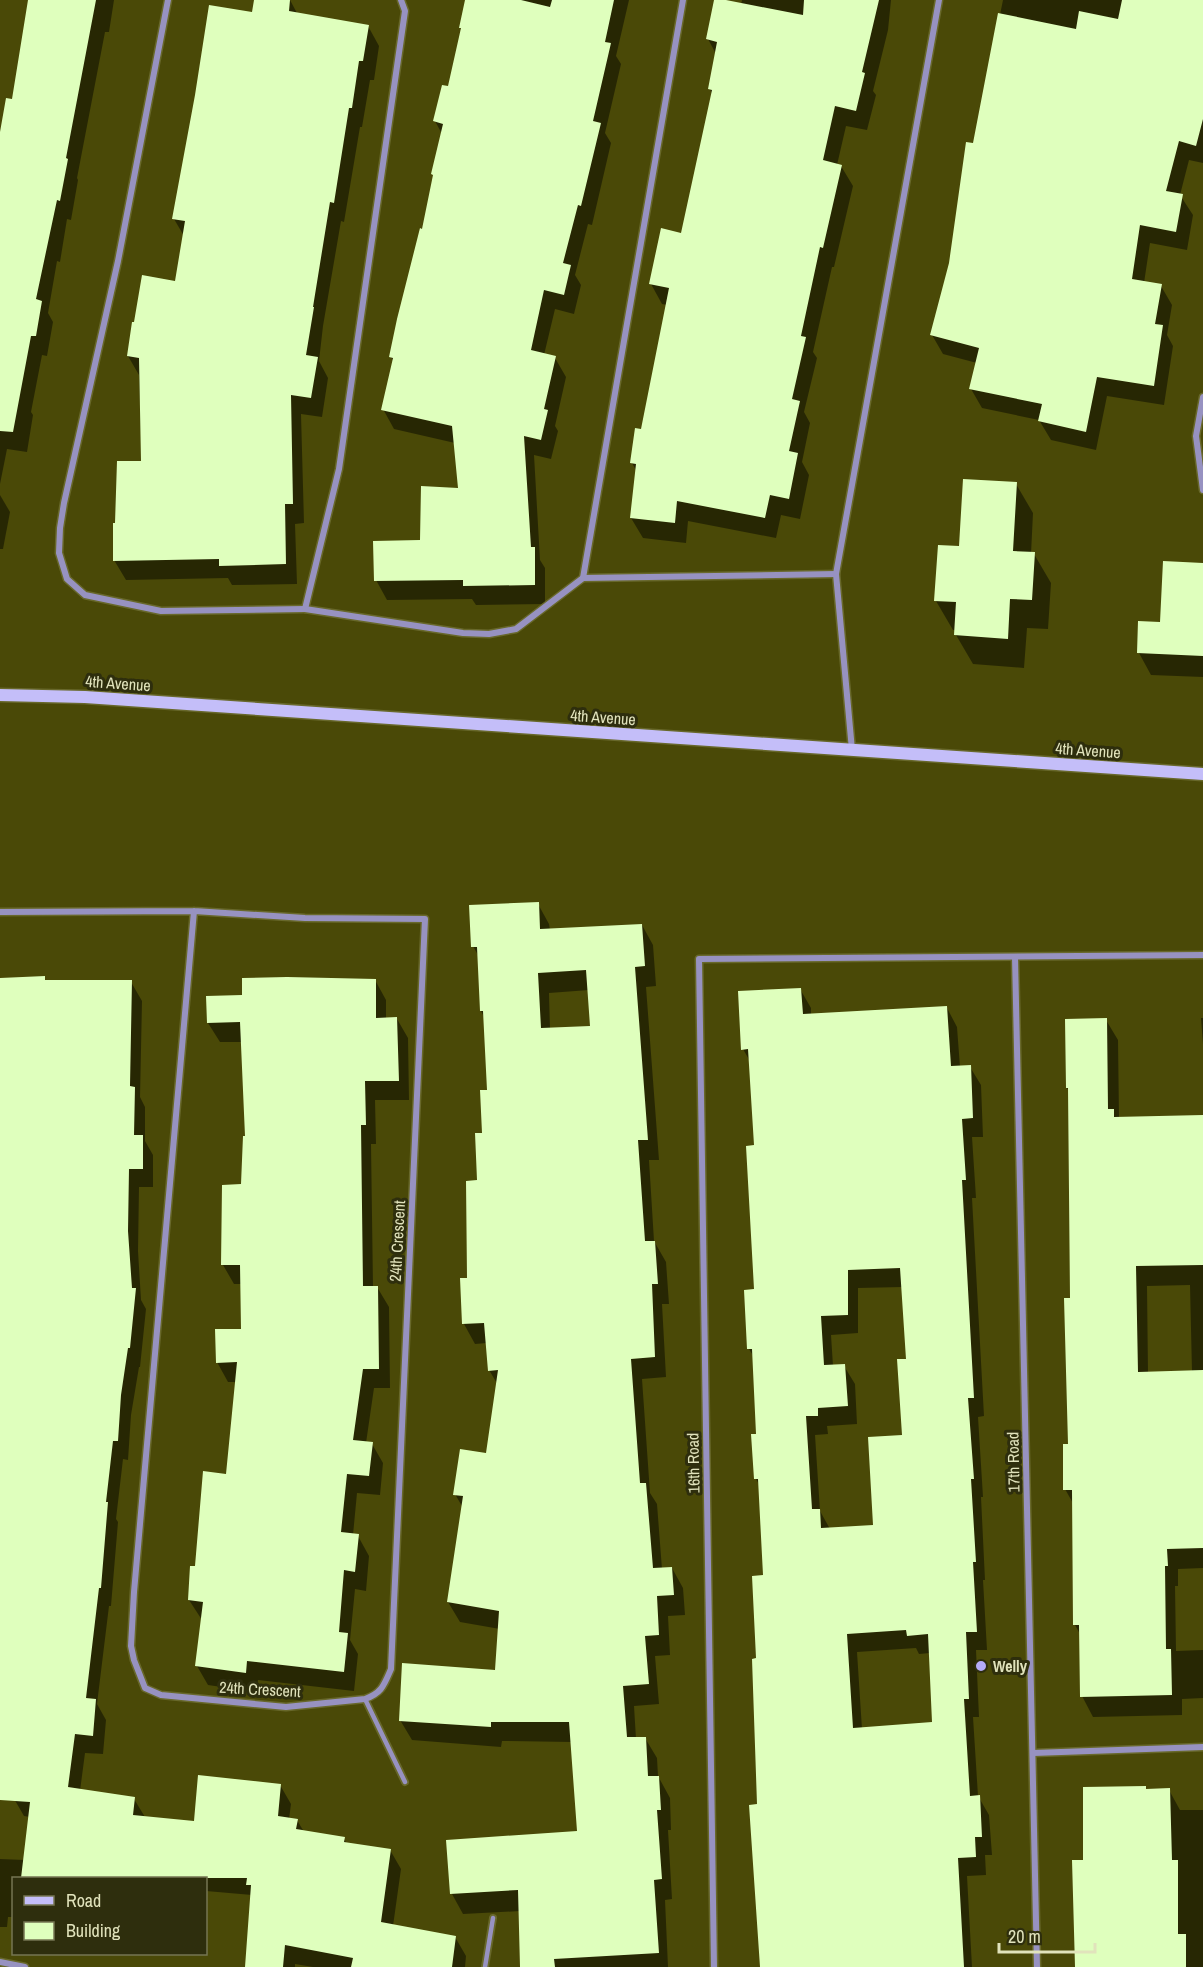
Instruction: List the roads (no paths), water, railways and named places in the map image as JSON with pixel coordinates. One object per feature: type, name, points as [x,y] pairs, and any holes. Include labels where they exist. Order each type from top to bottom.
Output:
[{"type":"street","points":[[168,0],[118,261],[60,528],[59,553],[67,579],[85,595],[160,611],[305,609],[464,633],[489,634],[516,629],[583,578],[836,574]]},
{"type":"street","points":[[305,609],[339,469],[405,11],[401,0]]},
{"type":"street","points":[[583,578],[683,0]]},
{"type":"street","points":[[852,751],[836,574],[939,0]]},
{"type":"street","points":[[1203,397],[1196,436],[1203,490]]},
{"type":"street","name":"4th Avenue","points":[[0,695],[85,697],[1203,774]]},
{"type":"street","points":[[0,912],[194,911]]},
{"type":"street","name":"24th Crescent","points":[[194,911],[306,918],[425,920],[391,1669],[377,1695],[365,1699],[286,1707],[160,1695],[145,1688],[134,1660],[131,1646],[134,1592],[194,911]]},
{"type":"street","points":[[1015,957],[1203,955]]},
{"type":"street","name":"16th Road","points":[[714,1967],[699,958],[1015,957]]},
{"type":"street","name":"17th Road","points":[[1015,957],[1037,1967]]},
{"type":"street","points":[[1033,1753],[1203,1747]]},
{"type":"street","points":[[0,1962],[26,1967]]},
{"type":"lane","points":[[365,1699],[405,1782]]},
{"type":"lane","points":[[485,1967],[493,1917]]},
{"type":"place","name":"Welly","points":[[981,1666]]}]
